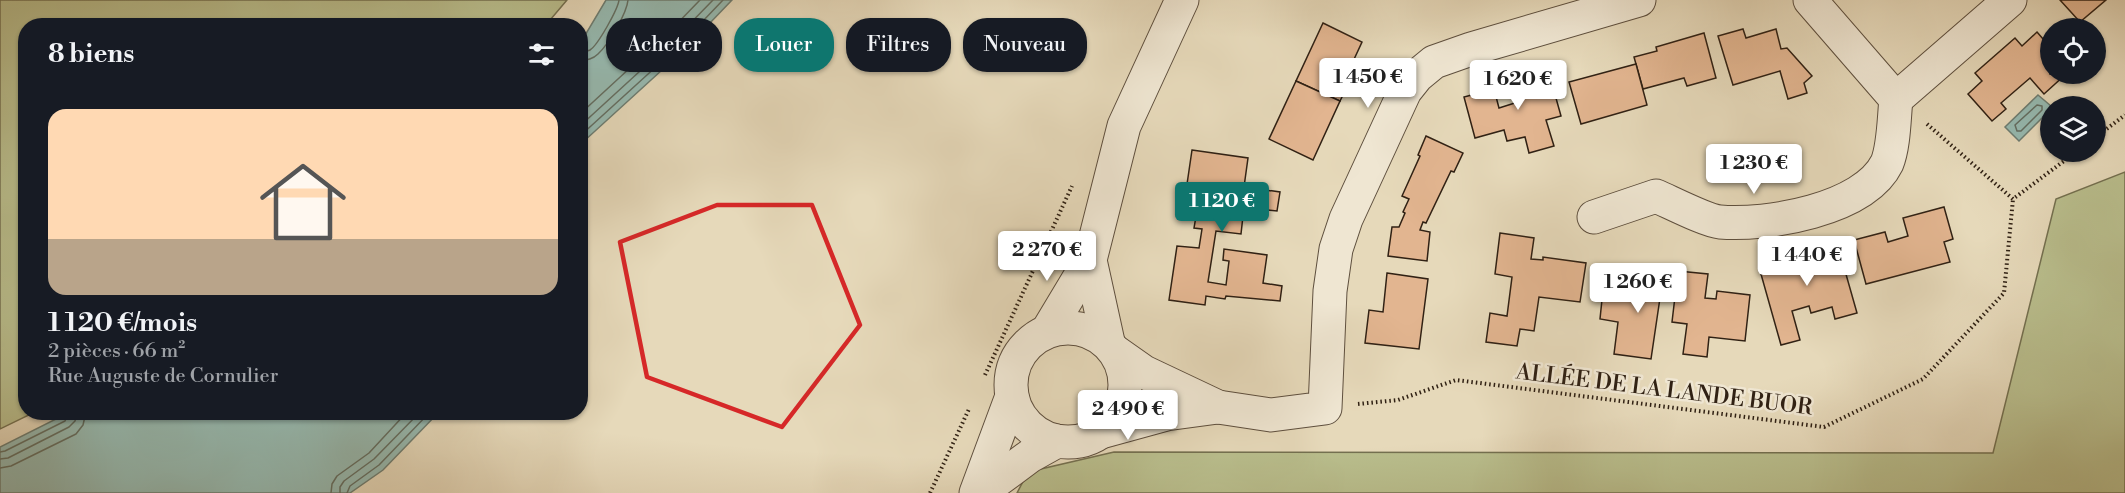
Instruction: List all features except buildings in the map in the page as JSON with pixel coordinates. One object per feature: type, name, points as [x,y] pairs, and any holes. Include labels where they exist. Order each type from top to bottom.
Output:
[{"type":"street","points":[[1048,330],[1090,260],[1124,126],[1182,0]]},
{"type":"street","points":[[1218,407],[1144,372],[1086,329],[1061,327],[1048,330],[1026,345],[1018,356],[1011,382],[1016,409],[1023,420],[1032,430],[1057,441],[1074,442],[1089,439],[1104,430],[1166,414],[1218,407],[1270,415],[1324,408],[1330,291],[1336,249],[1346,219],[1405,92],[1417,76],[1434,62],[1471,49],[1640,0]]},
{"type":"street","points":[[1810,0],[1896,99]]},
{"type":"street","points":[[1594,217],[1656,196],[1718,222],[1766,220],[1804,215],[1841,202],[1874,180],[1887,162],[1896,99],[2010,0]]},
{"type":"street","points":[[1090,260],[1112,347],[1124,368],[1126,385],[1123,402],[1115,417],[1104,430]]},
{"type":"street","points":[[978,493],[1012,396]]},
{"type":"street","points":[[978,493],[1030,456],[1057,441]]},
{"type":"path","points":[[1896,99],[2013,198],[2062,162]]},
{"type":"path","points":[[2106,129],[2125,115]]},
{"type":"path","points":[[984,375],[1074,183]]},
{"type":"path","name":"ALLÉE DE LA LANDE BUOR","points":[[1324,408],[1398,400],[1456,380],[1824,427],[1923,379],[2004,293],[2013,198]]},
{"type":"path","points":[[930,493],[970,408]]},
{"type":"highlighted area","points":[[717,205],[812,205],[860,325],[782,427],[647,377],[620,242]]},
{"type":"green space","points":[[0,0],[567,0],[552,18],[18,18],[19,420],[0,429]]},
{"type":"green space","points":[[2125,172],[2125,493],[1017,493],[1028,472],[1114,452],[1993,453],[2056,199]]},
{"type":"water","points":[[606,0],[732,0],[715,18],[606,18],[606,72],[660,72],[588,137],[588,30]]},
{"type":"water","points":[[2038,95],[2040,97],[2040,120],[2019,141],[2005,127]]},
{"type":"water","points":[[54,420],[431,420],[383,470],[350,493],[0,493],[0,447]]}]
